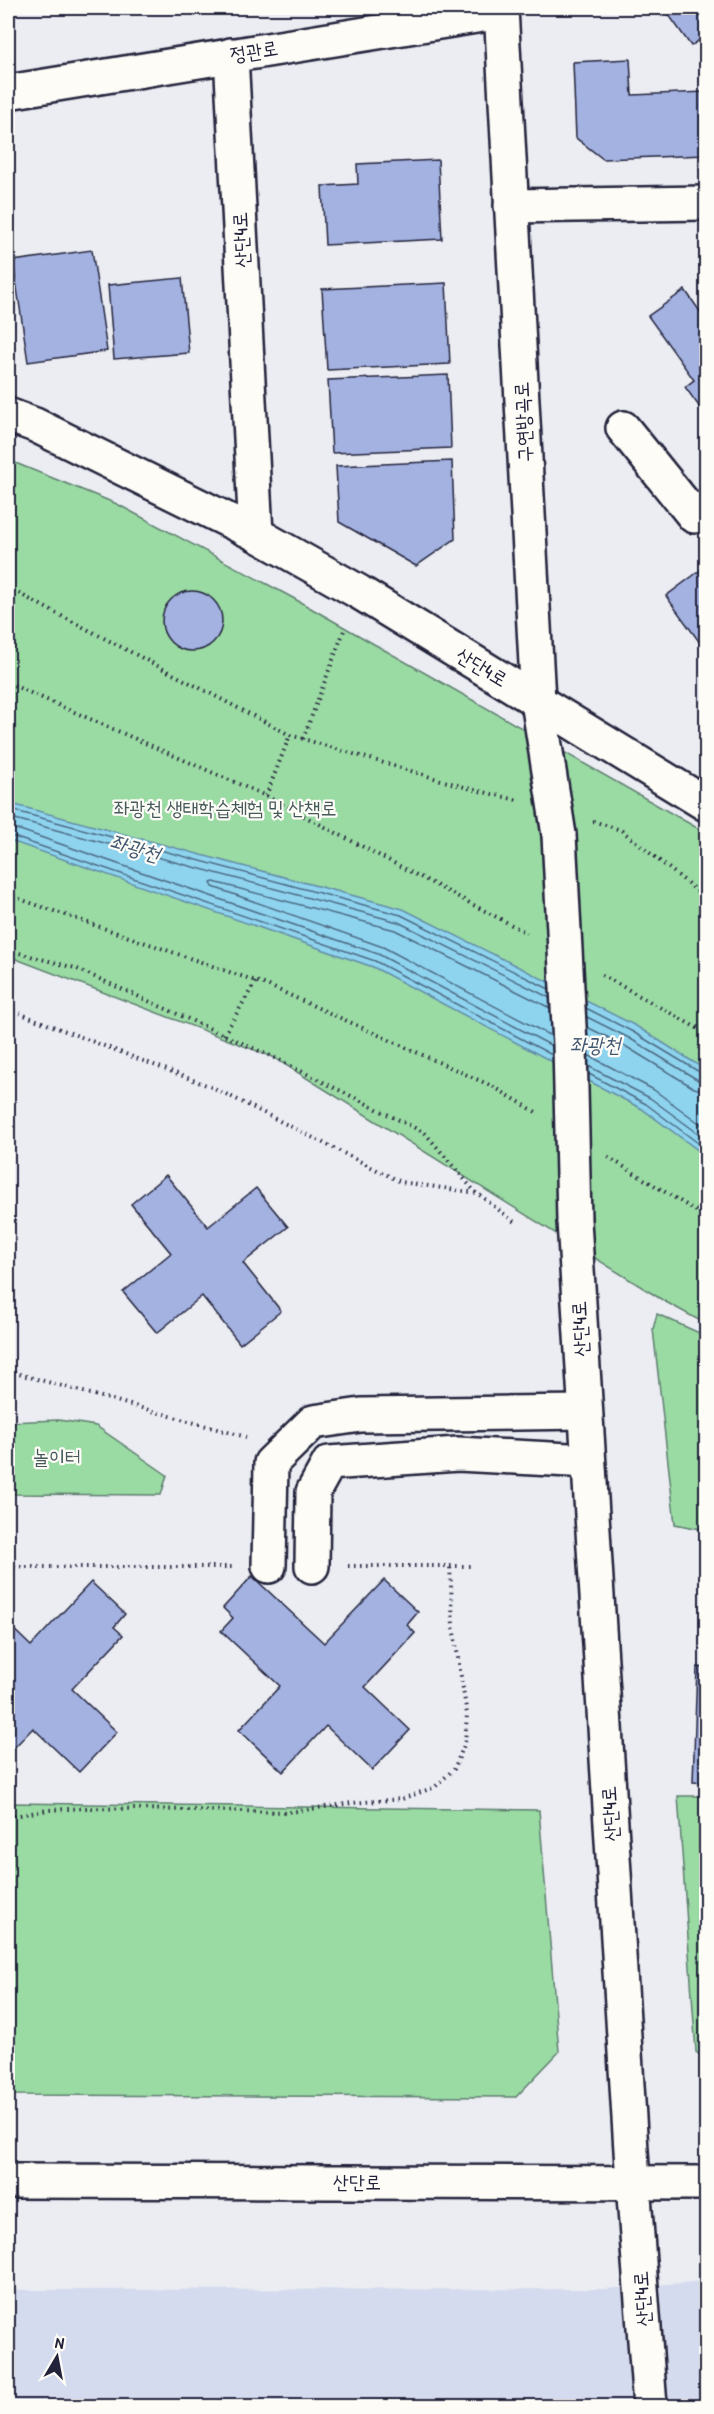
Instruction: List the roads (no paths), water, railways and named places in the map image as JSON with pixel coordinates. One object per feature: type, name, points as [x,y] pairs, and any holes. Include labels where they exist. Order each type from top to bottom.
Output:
[{"type":"street","name":"정관로","points":[[8,92],[501,10]]},
{"type":"street","name":"구연방곡로","points":[[501,10],[538,701],[557,822]]},
{"type":"street","name":"산단4로","points":[[231,55],[256,534]]},
{"type":"street","points":[[511,206],[706,203]]},
{"type":"street","name":"산단4로","points":[[8,415],[46,430],[256,534],[359,592],[706,804]]},
{"type":"street","points":[[622,428],[694,516],[706,507]]},
{"type":"street","name":"산단4로","points":[[557,822],[570,1046],[574,1221],[585,1412],[633,2183],[650,2406]]},
{"type":"street","points":[[269,1566],[271,1463],[313,1422],[361,1415],[585,1412]]},
{"type":"street","points":[[312,1566],[313,1492],[329,1463],[458,1454],[588,1461]]},
{"type":"street","name":"산단로","points":[[8,2181],[706,2183]]},
{"type":"water","name":"좌광천","points":[[8,803],[403,909],[636,1026],[706,1070],[706,1156],[642,1109],[373,967],[8,840]]},
{"type":"park label","name":"좌광천 생태학습체험 및 산책로","points":[[225,808]]},
{"type":"park label","name":"놀이터","points":[[57,1457]]}]
